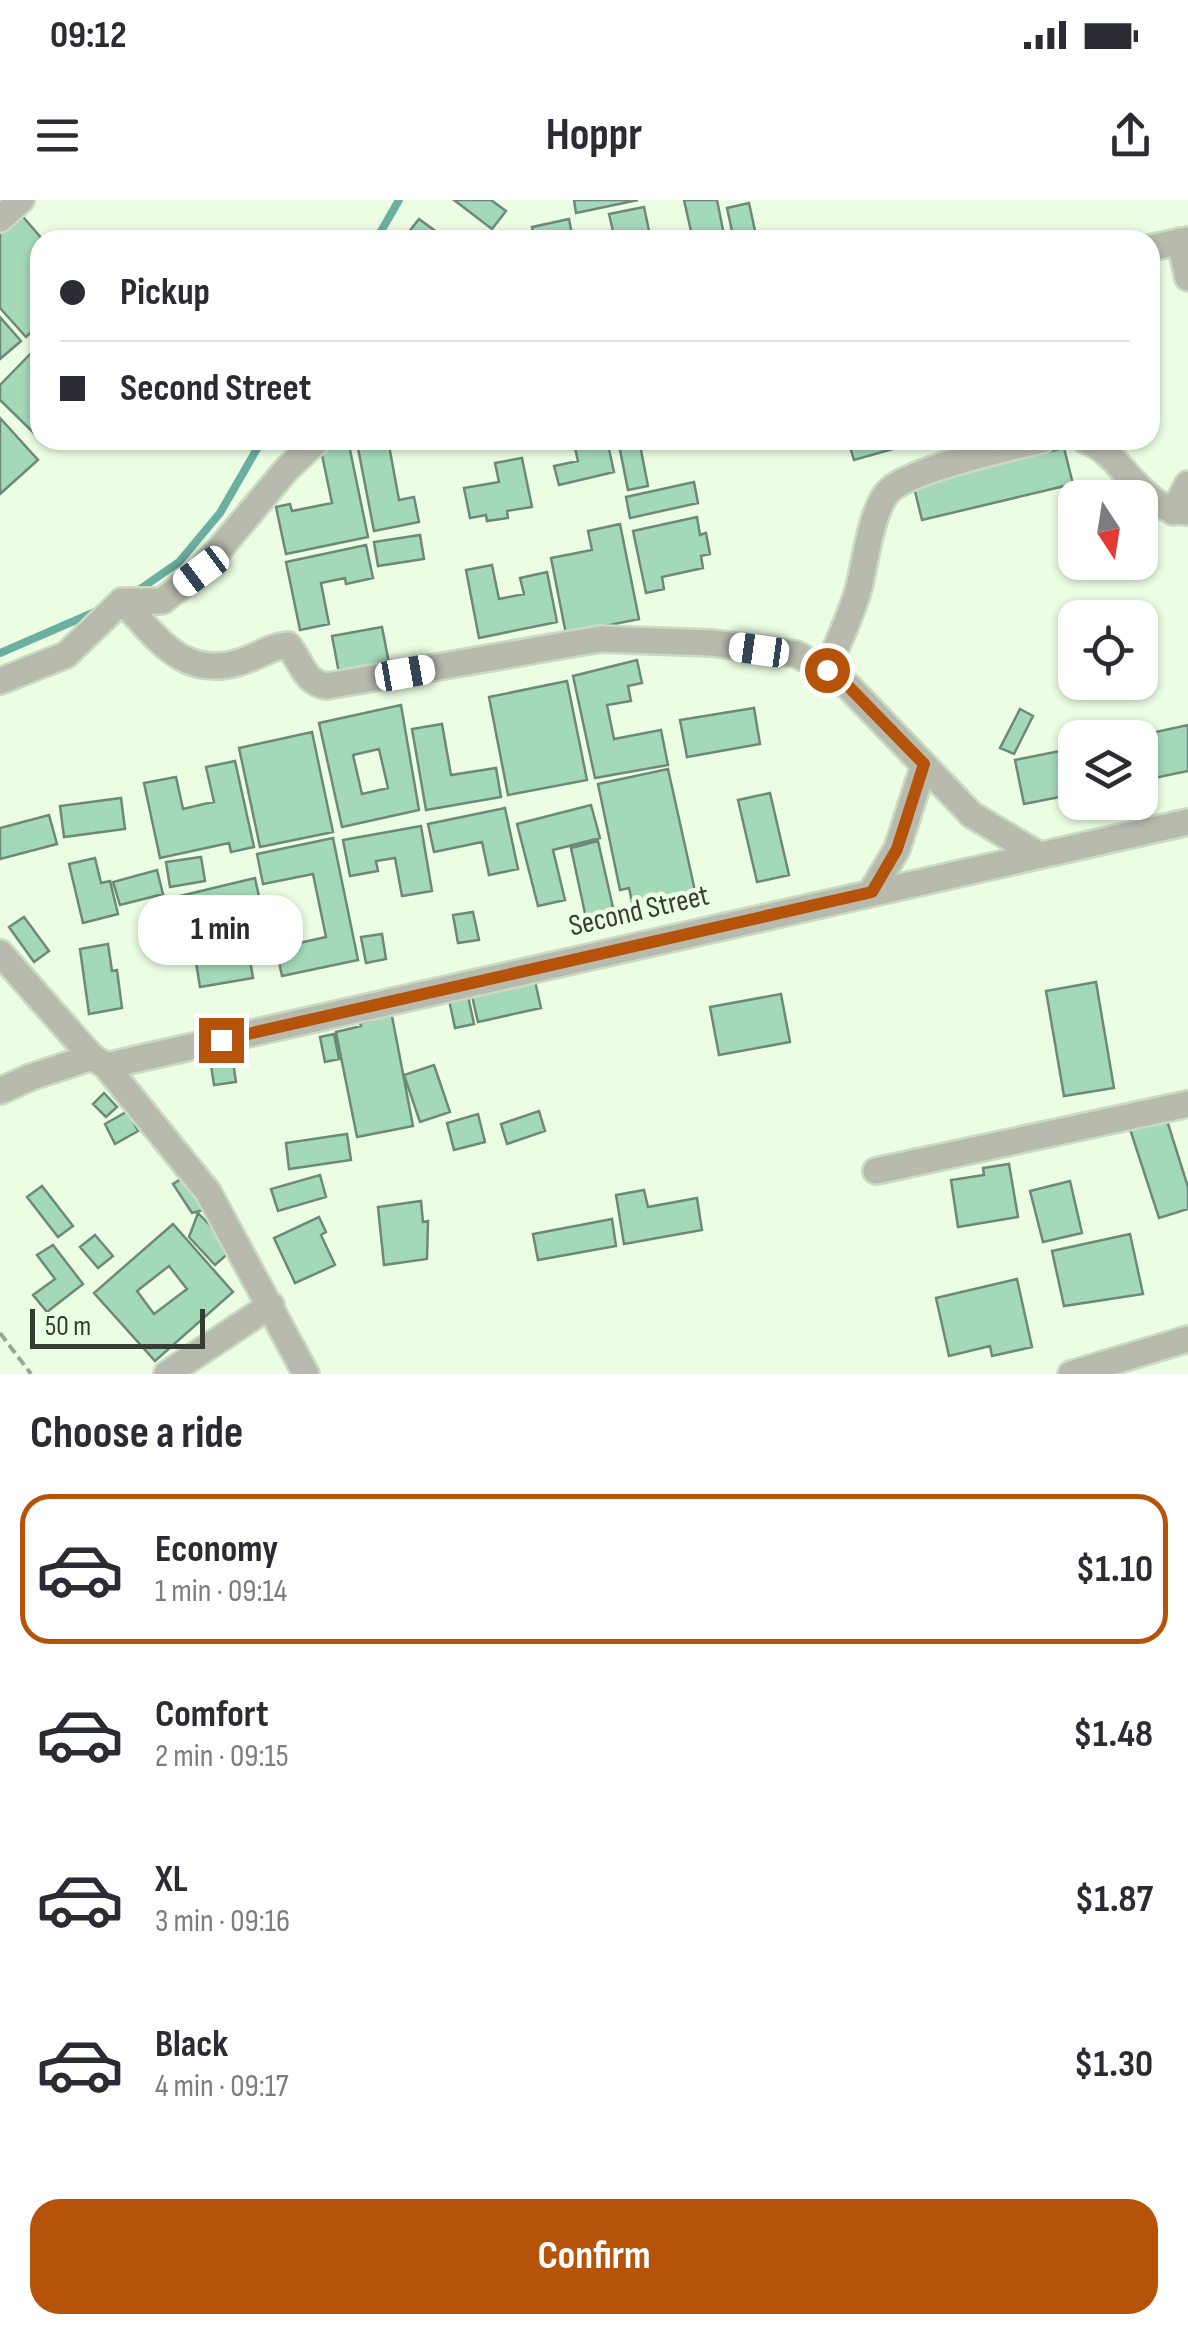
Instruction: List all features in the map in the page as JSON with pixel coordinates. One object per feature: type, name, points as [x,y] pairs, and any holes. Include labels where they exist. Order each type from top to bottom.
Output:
[{"type":"street","points":[[0,218],[21,200]]},
{"type":"street","points":[[1184,241],[1188,278]]},
{"type":"street","points":[[0,682],[66,655],[122,601],[162,600],[201,571],[308,450]]},
{"type":"street","points":[[827,670],[857,594],[876,516],[887,491],[964,460],[1003,450]]},
{"type":"street","points":[[1106,450],[1146,495],[1180,512],[1188,484]]},
{"type":"street","points":[[122,601],[179,660],[225,666],[246,660],[270,646],[288,645],[300,659],[306,676],[317,686],[600,639],[712,643],[796,654],[849,687],[972,815],[1038,854]]},
{"type":"street","points":[[872,892],[897,849],[924,764]]},
{"type":"street","name":"Second Street","points":[[0,1092],[31,1077],[99,1061],[1188,822]]},
{"type":"street","points":[[0,953],[99,1061],[208,1192],[306,1374]]},
{"type":"street","points":[[876,1171],[1188,1104]]},
{"type":"street","points":[[166,1374],[272,1305]]},
{"type":"street","points":[[1071,1374],[1188,1339]]},
{"type":"path","points":[[0,1333],[31,1374]]},
{"type":"building","points":[[454,200],[491,200],[506,211],[492,229]]},
{"type":"building","points":[[574,200],[638,200],[576,213]]},
{"type":"building","points":[[684,200],[717,200],[723,230],[691,230]]},
{"type":"building","points":[[749,203],[755,230],[732,230],[727,208]]},
{"type":"building","points":[[644,207],[649,230],[613,230],[609,214]]},
{"type":"building","points":[[18,211],[34,230],[30,230],[30,333],[26,337],[0,308],[0,226]]},
{"type":"building","points":[[419,219],[434,230],[410,230]]},
{"type":"building","points":[[569,219],[571,230],[533,230],[532,227]]},
{"type":"building","points":[[0,317],[21,341],[0,359]]},
{"type":"building","points":[[30,354],[30,429],[0,400],[0,385]]},
{"type":"building","points":[[0,418],[38,460],[0,494]]},
{"type":"building","points":[[321,450],[350,450],[368,537],[286,554],[276,507],[290,504],[292,511],[332,503]]},
{"type":"building","points":[[358,450],[390,450],[399,500],[414,497],[419,522],[374,531]]},
{"type":"building","points":[[575,450],[609,450],[614,472],[559,485],[554,466],[578,461]]},
{"type":"building","points":[[620,450],[641,450],[648,486],[628,490]]},
{"type":"building","points":[[851,450],[889,450],[854,460]]},
{"type":"building","points":[[1064,450],[1072,480],[1058,480],[1058,488],[922,520],[913,483]]},
{"type":"building","points":[[522,458],[532,507],[507,511],[508,518],[470,518],[464,488],[499,482],[495,463]]},
{"type":"building","points":[[694,482],[698,503],[630,518],[626,497]]},
{"type":"building","points":[[697,517],[700,535],[706,533],[710,554],[701,556],[703,568],[662,577],[664,589],[646,593],[633,531]]},
{"type":"building","points":[[620,524],[639,619],[566,634],[551,558],[592,550],[588,531]]},
{"type":"building","points":[[420,535],[424,559],[378,566],[374,542]]},
{"type":"building","points":[[366,545],[373,578],[346,584],[345,578],[321,583],[329,624],[300,630],[286,562]]},
{"type":"building","points":[[492,565],[499,599],[524,594],[520,578],[547,572],[557,622],[479,638],[466,570]]},
{"type":"building","points":[[382,627],[389,663],[339,673],[332,636]]},
{"type":"building","points":[[637,660],[642,683],[628,686],[631,701],[607,705],[614,739],[661,730],[668,765],[595,778],[573,676]]},
{"type":"building","points":[[567,681],[587,780],[508,795],[489,697]]},
{"type":"building","points":[[401,705],[419,810],[342,827],[319,723]],"holes":[[[379,749],[388,788],[362,794],[353,755]]]},
{"type":"building","points":[[754,708],[760,744],[687,757],[680,720]]},
{"type":"building","points":[[1020,709],[1033,716],[1014,754],[1000,748]]},
{"type":"building","points":[[442,724],[451,775],[496,768],[501,797],[426,810],[412,729]]},
{"type":"building","points":[[1188,725],[1188,771],[1158,777],[1158,732]]},
{"type":"building","points":[[312,732],[333,832],[260,847],[239,748]]},
{"type":"building","points":[[1058,751],[1058,797],[1024,804],[1015,760]]},
{"type":"building","points":[[235,761],[254,847],[231,852],[229,843],[160,858],[144,783],[176,777],[183,809],[214,802],[206,767]]},
{"type":"building","points":[[668,769],[695,891],[632,902],[629,888],[620,890],[598,784]]},
{"type":"building","points":[[770,793],[789,875],[757,882],[738,800]]},
{"type":"building","points":[[121,798],[125,829],[64,837],[60,806]]},
{"type":"building","points":[[591,805],[600,838],[553,850],[565,900],[538,906],[517,824]]},
{"type":"building","points":[[505,808],[518,869],[489,875],[482,842],[434,852],[428,824]]},
{"type":"building","points":[[49,815],[57,844],[0,859],[0,828]]},
{"type":"building","points":[[421,826],[432,891],[402,896],[395,858],[376,861],[378,871],[350,876],[343,840]]},
{"type":"building","points":[[333,838],[358,960],[282,976],[273,934],[296,930],[299,943],[326,937],[313,874],[263,884],[257,854]]},
{"type":"building","points":[[598,841],[614,912],[586,918],[571,848]]},
{"type":"building","points":[[201,857],[205,881],[170,887],[166,862]]},
{"type":"building","points":[[95,858],[101,883],[110,881],[118,914],[83,923],[69,864]]},
{"type":"building","points":[[157,870],[163,894],[120,905],[113,882]]},
{"type":"building","points":[[255,878],[267,934],[245,939],[238,905],[200,914],[208,947],[185,953],[172,898]]},
{"type":"building","points":[[473,912],[479,940],[458,943],[453,915]]},
{"type":"building","points":[[24,917],[49,951],[34,962],[9,927]]},
{"type":"building","points":[[382,934],[386,959],[366,963],[361,937]]},
{"type":"building","points":[[108,944],[112,971],[117,970],[122,1008],[89,1014],[80,949]]},
{"type":"building","points":[[248,948],[253,978],[200,987],[195,956]]},
{"type":"building","points":[[535,981],[541,1008],[478,1022],[472,996]]},
{"type":"building","points":[[1096,982],[1114,1088],[1064,1096],[1046,991]]},
{"type":"building","points":[[781,994],[790,1042],[719,1055],[710,1007]]},
{"type":"building","points":[[468,996],[474,1024],[455,1028],[449,1000]]},
{"type":"building","points":[[391,1011],[413,1126],[357,1137],[336,1032],[361,1026],[360,1023],[372,1020],[371,1015]]},
{"type":"building","points":[[334,1034],[339,1059],[325,1062],[320,1037]]},
{"type":"building","points":[[232,1055],[236,1082],[214,1085],[210,1058]]},
{"type":"building","points":[[434,1065],[450,1112],[420,1122],[404,1075]]},
{"type":"building","points":[[104,1093],[117,1107],[106,1117],[93,1104]]},
{"type":"building","points":[[128,1111],[138,1131],[115,1144],[105,1124]]},
{"type":"building","points":[[539,1111],[545,1131],[507,1144],[501,1124]]},
{"type":"building","points":[[1164,1111],[1188,1187],[1188,1209],[1159,1218],[1128,1123]]},
{"type":"building","points":[[478,1114],[485,1142],[454,1150],[447,1123]]},
{"type":"building","points":[[347,1134],[351,1160],[289,1169],[286,1143]]},
{"type":"building","points":[[1009,1164],[1018,1217],[958,1227],[951,1180],[984,1175],[983,1168]]},
{"type":"building","points":[[189,1174],[211,1208],[192,1213],[173,1184]]},
{"type":"building","points":[[320,1175],[326,1197],[278,1211],[271,1189]]},
{"type":"building","points":[[1070,1181],[1082,1233],[1043,1242],[1030,1191]]},
{"type":"building","points":[[42,1186],[73,1226],[58,1237],[27,1197]]},
{"type":"building","points":[[644,1190],[648,1207],[697,1198],[702,1230],[624,1244],[616,1195]]},
{"type":"building","points":[[421,1201],[423,1222],[428,1221],[427,1259],[384,1265],[378,1207]]},
{"type":"building","points":[[198,1213],[233,1249],[215,1265],[189,1237]]},
{"type":"building","points":[[319,1217],[326,1232],[321,1235],[335,1265],[295,1283],[274,1238]]},
{"type":"building","points":[[612,1219],[616,1246],[538,1260],[533,1234]]},
{"type":"building","points":[[173,1224],[233,1292],[155,1361],[94,1293]],"holes":[[[169,1266],[187,1289],[154,1314],[137,1291]]]},
{"type":"building","points":[[1130,1234],[1143,1294],[1064,1306],[1052,1251]]},
{"type":"building","points":[[95,1235],[113,1256],[98,1268],[80,1247]]},
{"type":"building","points":[[53,1245],[83,1284],[47,1312],[33,1295],[55,1279],[37,1255]]},
{"type":"building","points":[[1017,1279],[1032,1347],[992,1356],[990,1346],[949,1356],[936,1298]]},
{"type":"waterway","points":[[382,230],[399,200]]},
{"type":"waterway","points":[[136,592],[179,562],[220,513],[256,450]]},
{"type":"waterway","points":[[0,653],[97,611]]},
{"type":"route","points":[[221,1040],[872,892],[897,849],[924,764],[849,687],[827,670]]}]
